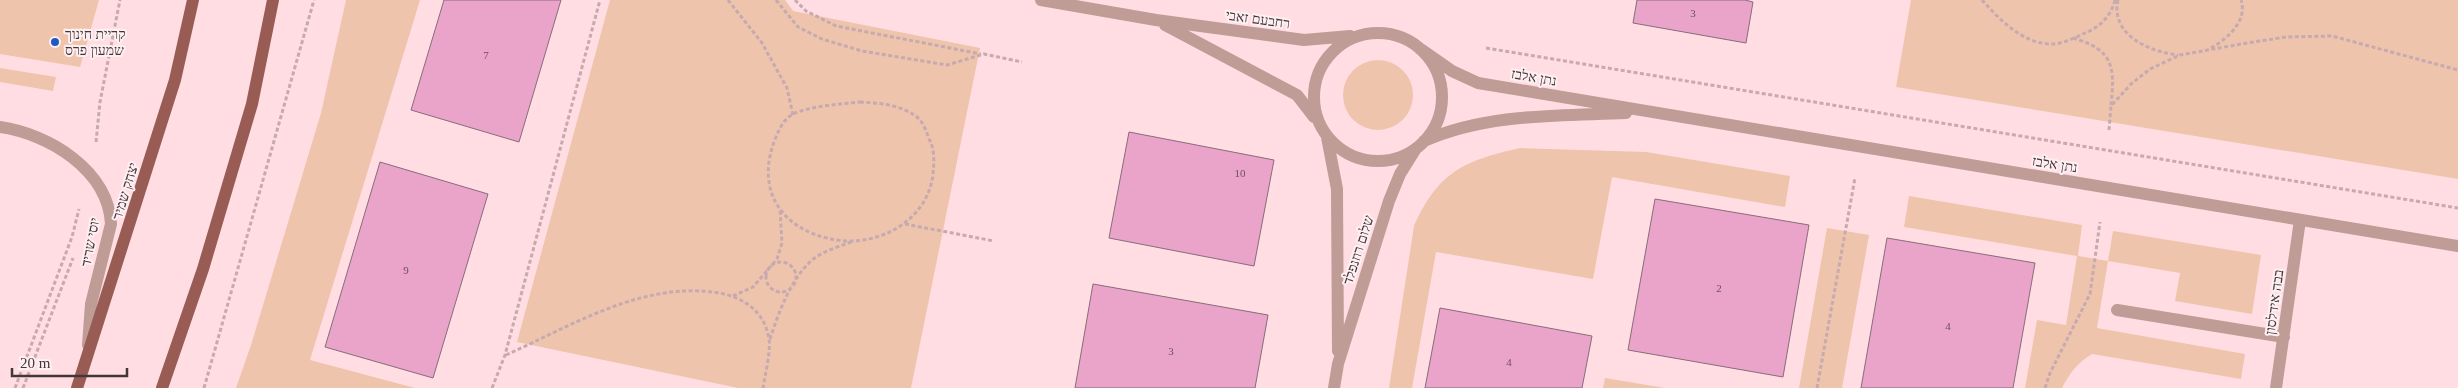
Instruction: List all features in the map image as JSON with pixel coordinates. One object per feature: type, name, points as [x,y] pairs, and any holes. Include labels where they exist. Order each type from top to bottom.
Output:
[{"type":"main road","name":"יצחק שמיר","points":[[78,388],[175,80],[192,0]]},
{"type":"main road","points":[[162,388],[203,269],[252,104],[273,0]]},
{"type":"street","name":"רחבעם זאבי","points":[[1041,0],[1156,20],[1304,40],[1357,36]]},
{"type":"street","name":"רחבעם זאבי","points":[[1156,20],[1297,96],[1317,120]]},
{"type":"street","points":[[1387,32],[1408,39],[1422,50],[1434,65],[1441,82],[1442,99],[1440,115],[1430,133],[1419,145],[1398,158],[1383,161],[1368,160],[1340,149],[1326,136],[1317,120],[1313,102],[1314,85],[1319,69],[1329,54],[1342,42],[1357,36],[1387,32]]},
{"type":"street","name":"נתן אלבז","points":[[1422,50],[1452,71],[1478,83],[2458,246]]},
{"type":"street","name":"נתן אלבז","points":[[1419,145],[1448,130],[1509,119],[1648,111]]},
{"type":"street","name":"יוסי שריד","points":[[0,127],[19,130],[50,143],[93,175],[110,212],[111,224],[91,304],[87,364]]},
{"type":"street","name":"שלום רוזנפלד","points":[[1326,136],[1337,189],[1338,364]]},
{"type":"street","name":"שלום רוזנפלד","points":[[1334,388],[1338,364],[1389,201],[1400,174],[1419,145]]},
{"type":"street","name":"בבה אידלסון","points":[[2276,388],[2300,220]]},
{"type":"street","points":[[2116,310],[2284,337]]},
{"type":"path","points":[[204,388],[314,0]]},
{"type":"path","points":[[492,388],[505,355],[600,0]]},
{"type":"path","points":[[728,0],[762,42],[787,88],[793,115]]},
{"type":"path","points":[[776,0],[798,27],[822,39],[862,52],[947,65],[984,54]]},
{"type":"path","points":[[795,0],[806,11],[836,26],[1022,62]]},
{"type":"path","points":[[1982,0],[2012,30],[2052,44],[2097,28],[2109,14],[2116,0]]},
{"type":"path","points":[[2116,0],[2117,17],[2124,28],[2137,42],[2163,53],[2180,55],[2286,37],[2332,36],[2458,70]]},
{"type":"path","points":[[2110,106],[2131,84],[2150,69],[2180,55],[2212,48],[2232,34],[2241,19],[2243,5],[2241,0]]},
{"type":"path","points":[[2073,38],[2086,42],[2110,62],[2114,78],[2109,130]]},
{"type":"path","points":[[1486,48],[2458,208]]},
{"type":"path","points":[[763,388],[770,340],[776,320],[793,284],[794,271],[788,264],[778,262],[770,267],[766,281],[772,289],[786,290],[793,284],[813,259],[828,250],[892,231],[904,224],[920,208],[932,182],[933,146],[919,118],[891,106],[860,102],[824,107],[793,115],[781,126],[769,157],[767,175],[770,189],[780,210],[790,222],[814,234],[832,240],[855,241]]},
{"type":"path","points":[[1817,388],[1855,178]]},
{"type":"path","points":[[733,296],[753,287],[777,259],[782,243],[780,210]]},
{"type":"path","points":[[2045,388],[2050,373],[2090,294],[2100,222]]},
{"type":"path","points":[[904,224],[994,241]]},
{"type":"path","points":[[23,388],[74,255]]},
{"type":"path","points":[[505,355],[612,308],[650,295],[680,290],[712,292],[740,298],[755,309],[763,321],[770,340]]},
{"type":"shaded area","points":[[0,0],[99,0],[80,67],[0,54]]},
{"type":"shaded area","points":[[346,0],[420,0],[310,360],[415,388],[236,388],[251,345],[321,113]]},
{"type":"shaded area","points":[[610,0],[785,0],[793,11],[980,48],[911,388],[738,388],[517,342]]},
{"type":"shaded area","points":[[1911,0],[2458,0],[2458,179],[1896,87]]},
{"type":"shaded area","points":[[1378,60],[1397,66],[1407,76],[1413,95],[1407,114],[1397,124],[1378,130],[1359,124],[1349,114],[1343,95],[1349,76],[1359,66]]},
{"type":"shaded area","points":[[0,68],[56,77],[53,91],[0,82]]},
{"type":"shaded area","points":[[1520,148],[1646,152],[1790,176],[1785,207],[1612,177],[1593,279],[1436,252],[1412,388],[1389,388],[1414,226],[1423,207],[1433,192],[1455,171],[1483,158]]},
{"type":"shaded area","points":[[1909,196],[2082,225],[2078,256],[2108,261],[2097,328],[2245,354],[2241,379],[2092,354],[2074,369],[2062,388],[2025,388],[2037,320],[2066,325],[2077,256],[1904,227]]},
{"type":"shaded area","points":[[1827,228],[1869,235],[1842,388],[1799,388]]},
{"type":"shaded area","points":[[2113,231],[2261,255],[2252,314],[2175,301],[2180,273],[2108,261]]},
{"type":"shaded area","points":[[1605,378],[1665,388],[1603,388]]},
{"type":"building","points":[[444,0],[561,0],[519,142],[411,110]]},
{"type":"building","points":[[1637,0],[1745,0],[1753,2],[1746,43],[1633,23]]},
{"type":"building","points":[[1129,132],[1274,160],[1254,266],[1109,238]]},
{"type":"building","points":[[380,162],[488,194],[433,378],[325,347]]},
{"type":"building","points":[[1655,199],[1809,225],[1783,377],[1628,350]]},
{"type":"building","points":[[1887,238],[2035,263],[2013,388],[1861,388]]},
{"type":"building","points":[[1093,284],[1268,315],[1255,388],[1075,388]]},
{"type":"building","points":[[1440,308],[1592,336],[1582,388],[1425,388]]},
{"type":"place","name":"קריית חינוך שמעון פרס","points":[[55,42]]}]
